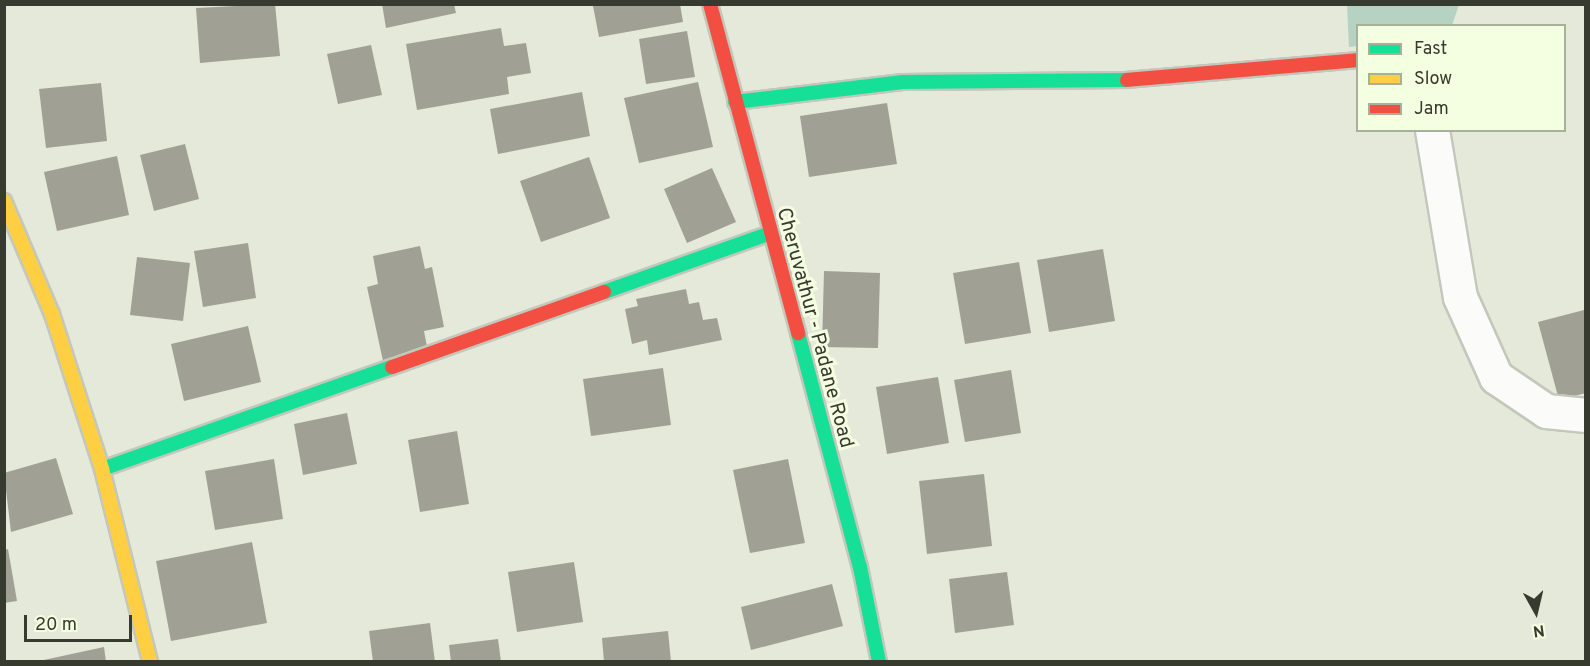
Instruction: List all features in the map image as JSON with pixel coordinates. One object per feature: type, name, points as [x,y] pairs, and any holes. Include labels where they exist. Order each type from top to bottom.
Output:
[{"type":"street","name":"Cheruvathur - Padane Road","points":[[710,4],[768,234],[860,567],[879,662]]},
{"type":"street","points":[[735,102],[903,82],[1175,80],[1356,60]]},
{"type":"street","points":[[1432,132],[1460,297],[1496,377],[1546,411],[1586,415]]},
{"type":"street","points":[[4,201],[52,314],[102,469],[150,662]]},
{"type":"street","points":[[102,469],[768,234]]},
{"type":"shaded area","points":[[1347,5],[1459,5],[1452,24],[1356,24],[1356,46],[1349,47]]},
{"type":"building","points":[[275,4],[280,56],[200,63],[196,8]]},
{"type":"building","points":[[382,4],[454,4],[456,13],[386,28]]},
{"type":"building","points":[[680,4],[683,22],[599,37],[593,6]]},
{"type":"building","points":[[501,28],[504,46],[526,43],[531,73],[507,77],[509,94],[417,110],[406,44]]},
{"type":"building","points":[[687,31],[695,77],[646,84],[639,39]]},
{"type":"building","points":[[371,45],[382,95],[338,104],[327,54]]},
{"type":"building","points":[[698,82],[713,147],[639,163],[624,98]]},
{"type":"building","points":[[101,83],[107,141],[46,148],[39,89]]},
{"type":"building","points":[[582,92],[590,136],[498,154],[490,109]]},
{"type":"building","points":[[887,103],[897,164],[809,177],[800,116]]},
{"type":"building","points":[[185,144],[199,199],[154,211],[140,155]]},
{"type":"building","points":[[117,156],[129,215],[57,231],[44,172]]},
{"type":"building","points":[[589,157],[610,218],[541,242],[520,181]]},
{"type":"building","points":[[712,168],[736,222],[687,243],[664,189]]},
{"type":"building","points":[[248,243],[256,298],[203,307],[194,251]]},
{"type":"building","points":[[420,246],[425,269],[432,267],[444,327],[424,331],[428,352],[383,361],[367,287],[378,284],[373,256]]},
{"type":"building","points":[[1103,249],[1115,321],[1049,332],[1037,260]]},
{"type":"building","points":[[137,257],[190,263],[183,321],[130,315]]},
{"type":"building","points":[[1019,262],[1031,333],[965,344],[953,273]]},
{"type":"building","points":[[824,271],[880,273],[878,348],[822,347]]},
{"type":"building","points":[[686,289],[689,304],[699,302],[703,320],[717,318],[722,340],[649,355],[647,340],[632,344],[625,309],[638,306],[636,299]]},
{"type":"building","points":[[1584,310],[1586,393],[1559,400],[1538,322]]},
{"type":"building","points":[[248,326],[261,382],[184,401],[171,344]]},
{"type":"building","points":[[663,368],[671,425],[591,436],[583,379]]},
{"type":"building","points":[[1011,370],[1021,433],[965,442],[954,380]]},
{"type":"building","points":[[938,377],[949,443],[887,454],[876,387]]},
{"type":"building","points":[[347,413],[357,464],[303,475],[294,424]]},
{"type":"building","points":[[457,431],[469,504],[420,512],[408,440]]},
{"type":"building","points":[[56,458],[73,514],[11,532],[4,473]]},
{"type":"building","points":[[274,459],[283,519],[215,530],[205,471]]},
{"type":"building","points":[[788,459],[805,543],[750,553],[733,470]]},
{"type":"building","points":[[984,474],[992,546],[927,554],[919,481]]},
{"type":"building","points":[[252,542],[267,623],[171,641],[156,561]]},
{"type":"building","points":[[8,549],[17,601],[4,603],[4,550]]},
{"type":"building","points":[[574,562],[583,622],[517,632],[508,572]]},
{"type":"building","points":[[1007,572],[1014,625],[955,633],[949,579]]},
{"type":"building","points":[[832,584],[843,626],[751,650],[741,607]]},
{"type":"building","points":[[430,623],[435,662],[373,662],[369,631]]},
{"type":"building","points":[[668,631],[671,662],[604,662],[602,638]]},
{"type":"building","points":[[498,639],[501,662],[451,662],[449,645]]},
{"type":"building","points":[[104,647],[106,662],[39,662],[39,661]]},
{"type":"traffic: fast","points":[[735,102],[903,82],[1127,80]]},
{"type":"traffic: fast","points":[[604,292],[768,234]]},
{"type":"traffic: fast","points":[[798,333],[860,567],[879,662]]},
{"type":"traffic: fast","points":[[102,469],[392,367]]},
{"type":"traffic: slow","points":[[4,201],[52,314],[102,469],[150,662]]},
{"type":"traffic: jam","points":[[710,4],[798,333]]},
{"type":"traffic: jam","points":[[1127,80],[1356,60]]},
{"type":"traffic: jam","points":[[392,367],[604,292]]}]
